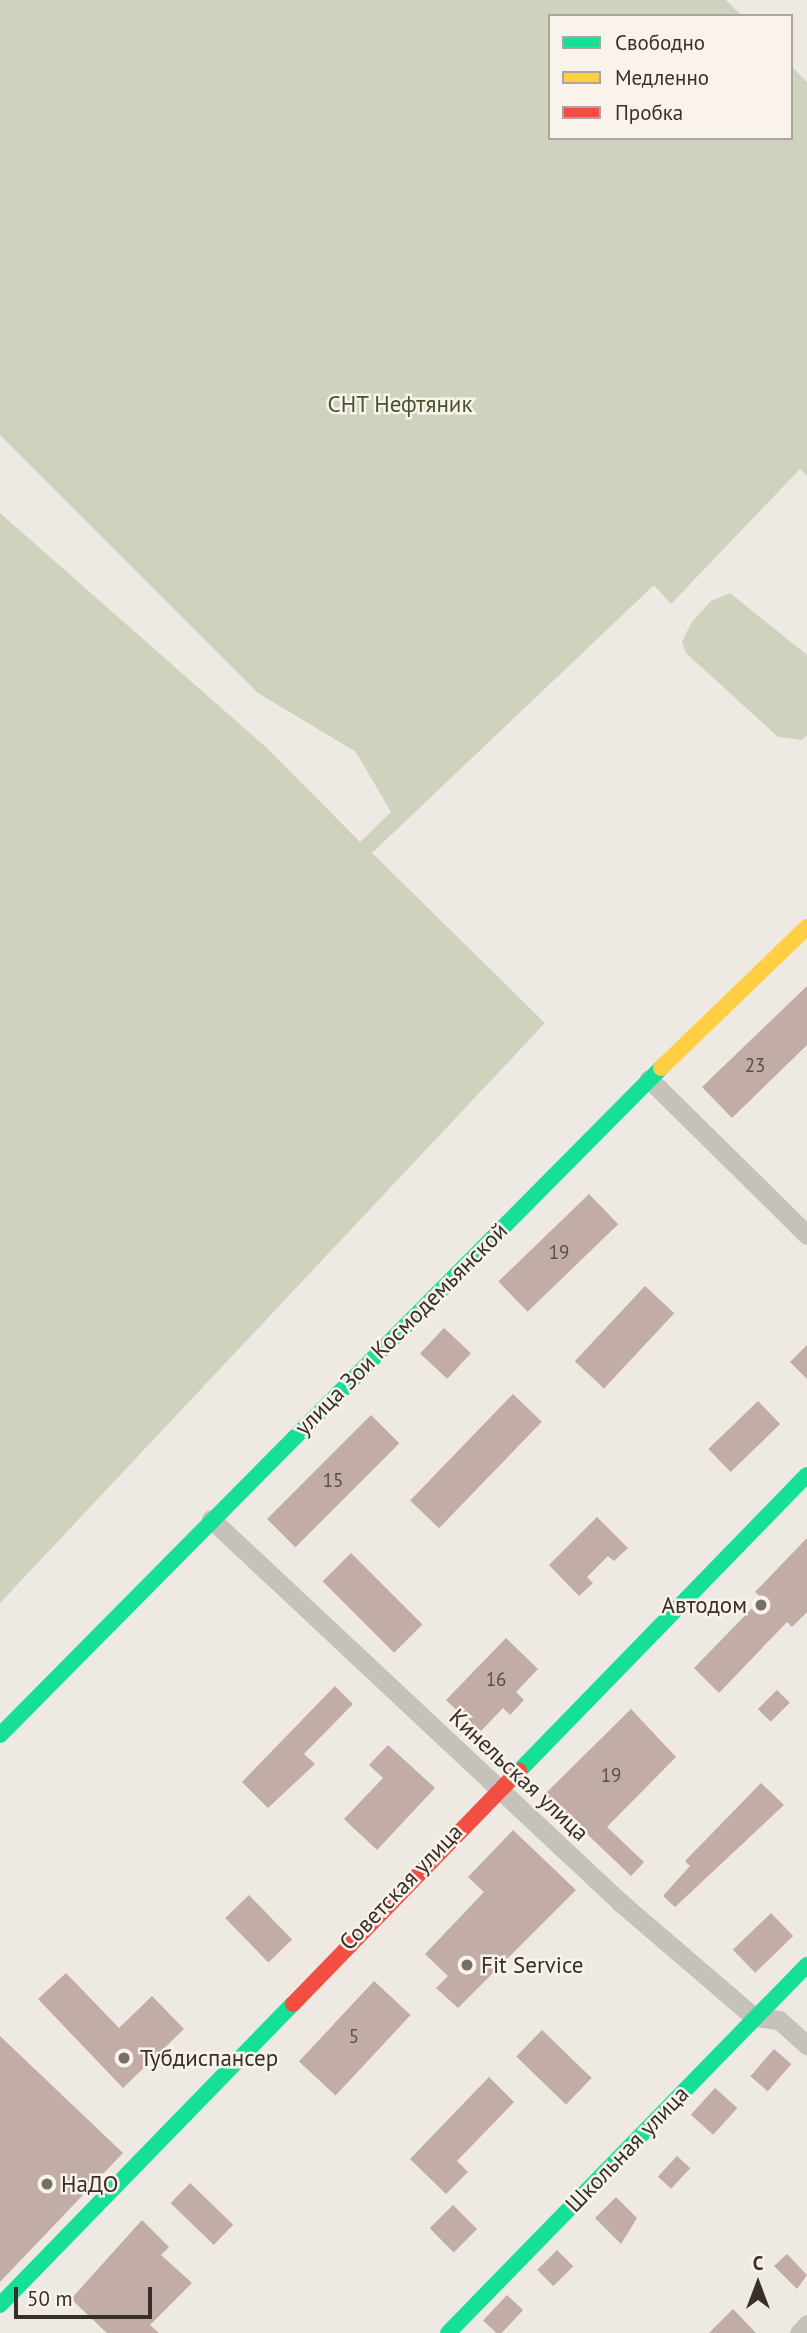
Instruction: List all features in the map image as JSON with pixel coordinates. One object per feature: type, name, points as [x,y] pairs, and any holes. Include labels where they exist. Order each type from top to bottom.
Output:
[{"type":"street","name":"улица Зои Космодемьянской","points":[[0,1735],[649,1079],[807,927]]},
{"type":"street","points":[[649,1079],[807,1235]]},
{"type":"street","name":"Советская улица","points":[[0,2305],[496,1789],[807,1475]]},
{"type":"street","name":"Кинельская улица","points":[[211,1519],[496,1789],[754,2017],[779,2020],[807,2045]]},
{"type":"street","name":"Школьная улица","points":[[448,2333],[807,1965]]},
{"type":"street","points":[[799,2333],[807,2325]]},
{"type":"green space","name":"СНТ Нефтяник","points":[[0,0],[726,0],[740,14],[548,14],[548,140],[793,140],[793,68],[807,82],[807,476],[800,469],[671,604],[654,585],[372,853],[545,1023],[0,1603],[0,513],[268,749],[360,842],[391,812],[356,752],[258,693],[0,435]]},
{"type":"green space","points":[[730,593],[807,655],[807,735],[802,740],[778,737],[686,653],[682,642],[691,623],[711,601]]},
{"type":"building","points":[[807,986],[807,1045],[732,1118],[702,1087]]},
{"type":"building","points":[[589,1194],[618,1224],[528,1312],[498,1282]]},
{"type":"building","points":[[645,1286],[674,1313],[604,1389],[575,1361]]},
{"type":"building","points":[[444,1328],[471,1353],[447,1379],[420,1354]]},
{"type":"building","points":[[807,1345],[807,1379],[790,1362]]},
{"type":"building","points":[[513,1394],[542,1422],[439,1528],[410,1500]]},
{"type":"building","points":[[758,1401],[780,1424],[731,1472],[708,1449]]},
{"type":"building","points":[[371,1415],[399,1443],[295,1547],[267,1519]]},
{"type":"building","points":[[597,1517],[628,1548],[614,1561],[608,1556],[587,1577],[593,1583],[579,1596],[549,1565]]},
{"type":"building","points":[[807,1538],[807,1612],[792,1627],[787,1622],[719,1693],[694,1668],[762,1598],[755,1592]]},
{"type":"building","points":[[351,1553],[422,1624],[394,1653],[323,1581]]},
{"type":"building","points":[[506,1638],[538,1669],[516,1692],[524,1700],[510,1715],[503,1708],[480,1732],[446,1700]]},
{"type":"building","points":[[335,1686],[353,1704],[304,1754],[315,1764],[268,1808],[242,1782]]},
{"type":"building","points":[[777,1690],[790,1703],[771,1722],[758,1709]]},
{"type":"building","points":[[631,1709],[676,1757],[607,1827],[644,1862],[631,1876],[545,1794]]},
{"type":"building","points":[[388,1745],[435,1788],[377,1850],[344,1819],[383,1778],[369,1765]]},
{"type":"building","points":[[761,1783],[784,1805],[675,1907],[663,1896],[690,1866],[685,1861]]},
{"type":"building","points":[[513,1830],[576,1890],[458,2008],[436,1988],[448,1976],[425,1954],[484,1892],[468,1877]]},
{"type":"building","points":[[249,1895],[292,1940],[268,1963],[225,1918]]},
{"type":"building","points":[[771,1913],[793,1936],[755,1973],[733,1950]]},
{"type":"building","name":"Тубдиспансер","points":[[66,1973],[119,2028],[152,1996],[184,2029],[123,2088],[38,1999]]},
{"type":"building","points":[[374,1981],[411,2015],[336,2096],[299,2061]]},
{"type":"building","points":[[542,2030],[592,2078],[566,2105],[516,2057]]},
{"type":"building","name":"НаДО","points":[[0,2036],[123,2153],[0,2282]]},
{"type":"building","points":[[774,2049],[791,2064],[768,2091],[750,2076]]},
{"type":"building","points":[[489,2077],[514,2102],[457,2161],[468,2172],[446,2194],[410,2159]]},
{"type":"building","points":[[715,2088],[737,2108],[713,2135],[691,2115]]},
{"type":"building","points":[[677,2156],[690,2168],[671,2189],[658,2176]]},
{"type":"building","points":[[190,2183],[233,2225],[214,2245],[171,2203]]},
{"type":"building","points":[[616,2197],[637,2218],[621,2244],[595,2218]]},
{"type":"building","points":[[453,2205],[477,2229],[454,2252],[430,2228]]},
{"type":"building","points":[[142,2220],[169,2247],[161,2255],[192,2283],[150,2325],[159,2333],[107,2333],[71,2299]]},
{"type":"building","points":[[557,2250],[573,2266],[553,2286],[537,2270]]},
{"type":"building","points":[[787,2254],[807,2275],[797,2289],[774,2266]]},
{"type":"building","points":[[507,2295],[523,2310],[502,2333],[496,2333],[483,2321]]},
{"type":"building","points":[[733,2309],[756,2333],[709,2333]]},
{"type":"traffic: fast","points":[[0,1735],[661,1068]]},
{"type":"traffic: fast","points":[[519,1771],[807,1475]]},
{"type":"traffic: fast","points":[[448,2333],[807,1965]]},
{"type":"traffic: fast","points":[[0,2305],[293,2004]]},
{"type":"traffic: slow","points":[[661,1068],[807,927]]},
{"type":"traffic: jam","points":[[293,2004],[519,1771]]},
{"type":"place","name":"Автодом","points":[[761,1605]]},
{"type":"place","name":"Fit Service","points":[[467,1965]]},
{"type":"place","name":"Тубдиспансер","points":[[124,2058]]},
{"type":"place","name":"НаДО","points":[[47,2184]]}]
